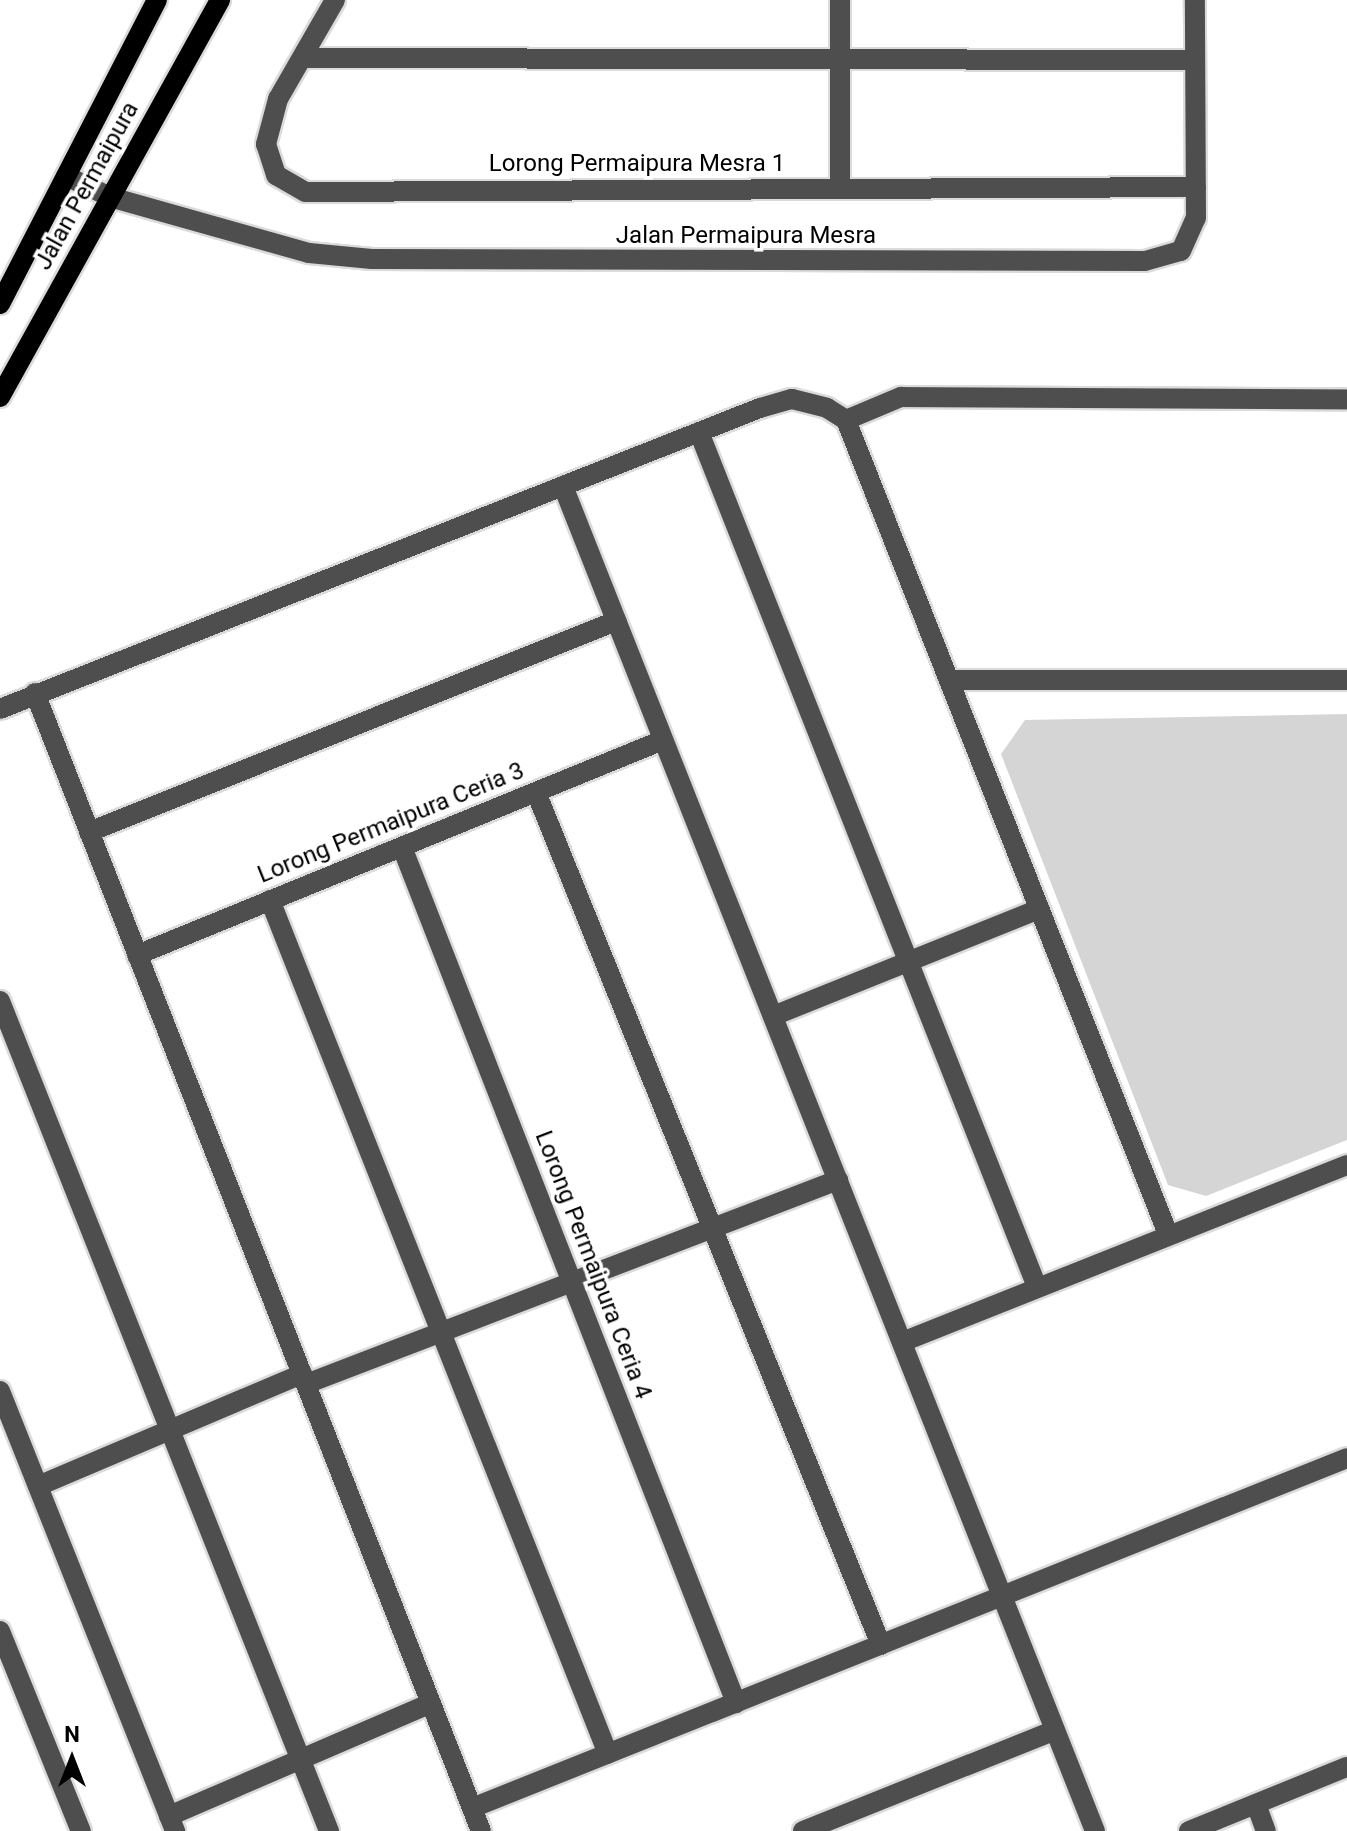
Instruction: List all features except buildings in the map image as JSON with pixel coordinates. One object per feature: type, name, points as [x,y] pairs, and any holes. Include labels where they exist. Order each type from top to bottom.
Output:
[{"type":"main road","name":"Jalan Permaipura","points":[[0,304],[157,0]]},
{"type":"main road","name":"Jalan Permaipura","points":[[0,397],[220,0]]},
{"type":"street","name":"Lorong Permaipura Mesra 1","points":[[335,0],[278,99],[266,144],[276,175],[306,192],[1196,187]]},
{"type":"street","points":[[840,0],[840,189]]},
{"type":"street","name":"Jalan Permaipura Mesra","points":[[66,176],[110,197],[309,253],[372,259],[1119,265],[1171,256],[1188,243],[1196,187],[1195,0]]},
{"type":"street","points":[[302,58],[841,64],[1195,60]]},
{"type":"street","points":[[0,709],[699,432],[792,399],[846,420],[901,397],[1347,399]]},
{"type":"street","points":[[846,420],[1168,1234]]},
{"type":"street","points":[[699,432],[1037,1287]]},
{"type":"street","points":[[563,486],[1095,1831]]},
{"type":"street","points":[[89,832],[616,621]]},
{"type":"street","points":[[949,680],[1347,680]]},
{"type":"street","points":[[35,693],[481,1831]]},
{"type":"street","name":"Lorong Permaipura Ceria 3","points":[[137,955],[663,740]]},
{"type":"street","points":[[536,792],[881,1645]]},
{"type":"street","name":"Lorong Permaipura Ceria 4","points":[[402,847],[736,1703]]},
{"type":"street","points":[[270,900],[608,1754]]},
{"type":"street","points":[[773,1016],[1039,909]]},
{"type":"street","points":[[0,1001],[329,1831]]},
{"type":"street","points":[[902,1342],[1346,1166]]},
{"type":"street","points":[[38,1486],[170,1430],[304,1379],[442,1332],[838,1180]]},
{"type":"street","points":[[0,1391],[172,1824],[301,1759],[431,1703]]},
{"type":"street","points":[[472,1808],[1347,1458]]},
{"type":"street","points":[[0,1631],[81,1831]]},
{"type":"street","points":[[803,1831],[1055,1730]]},
{"type":"street","points":[[1189,1831],[1347,1767]]},
{"type":"street","points":[[1256,1804],[1266,1831]]},
{"type":"shaded area","points":[[1347,714],[1347,1140],[1206,1196],[1168,1185],[1001,754],[1025,720]]}]
